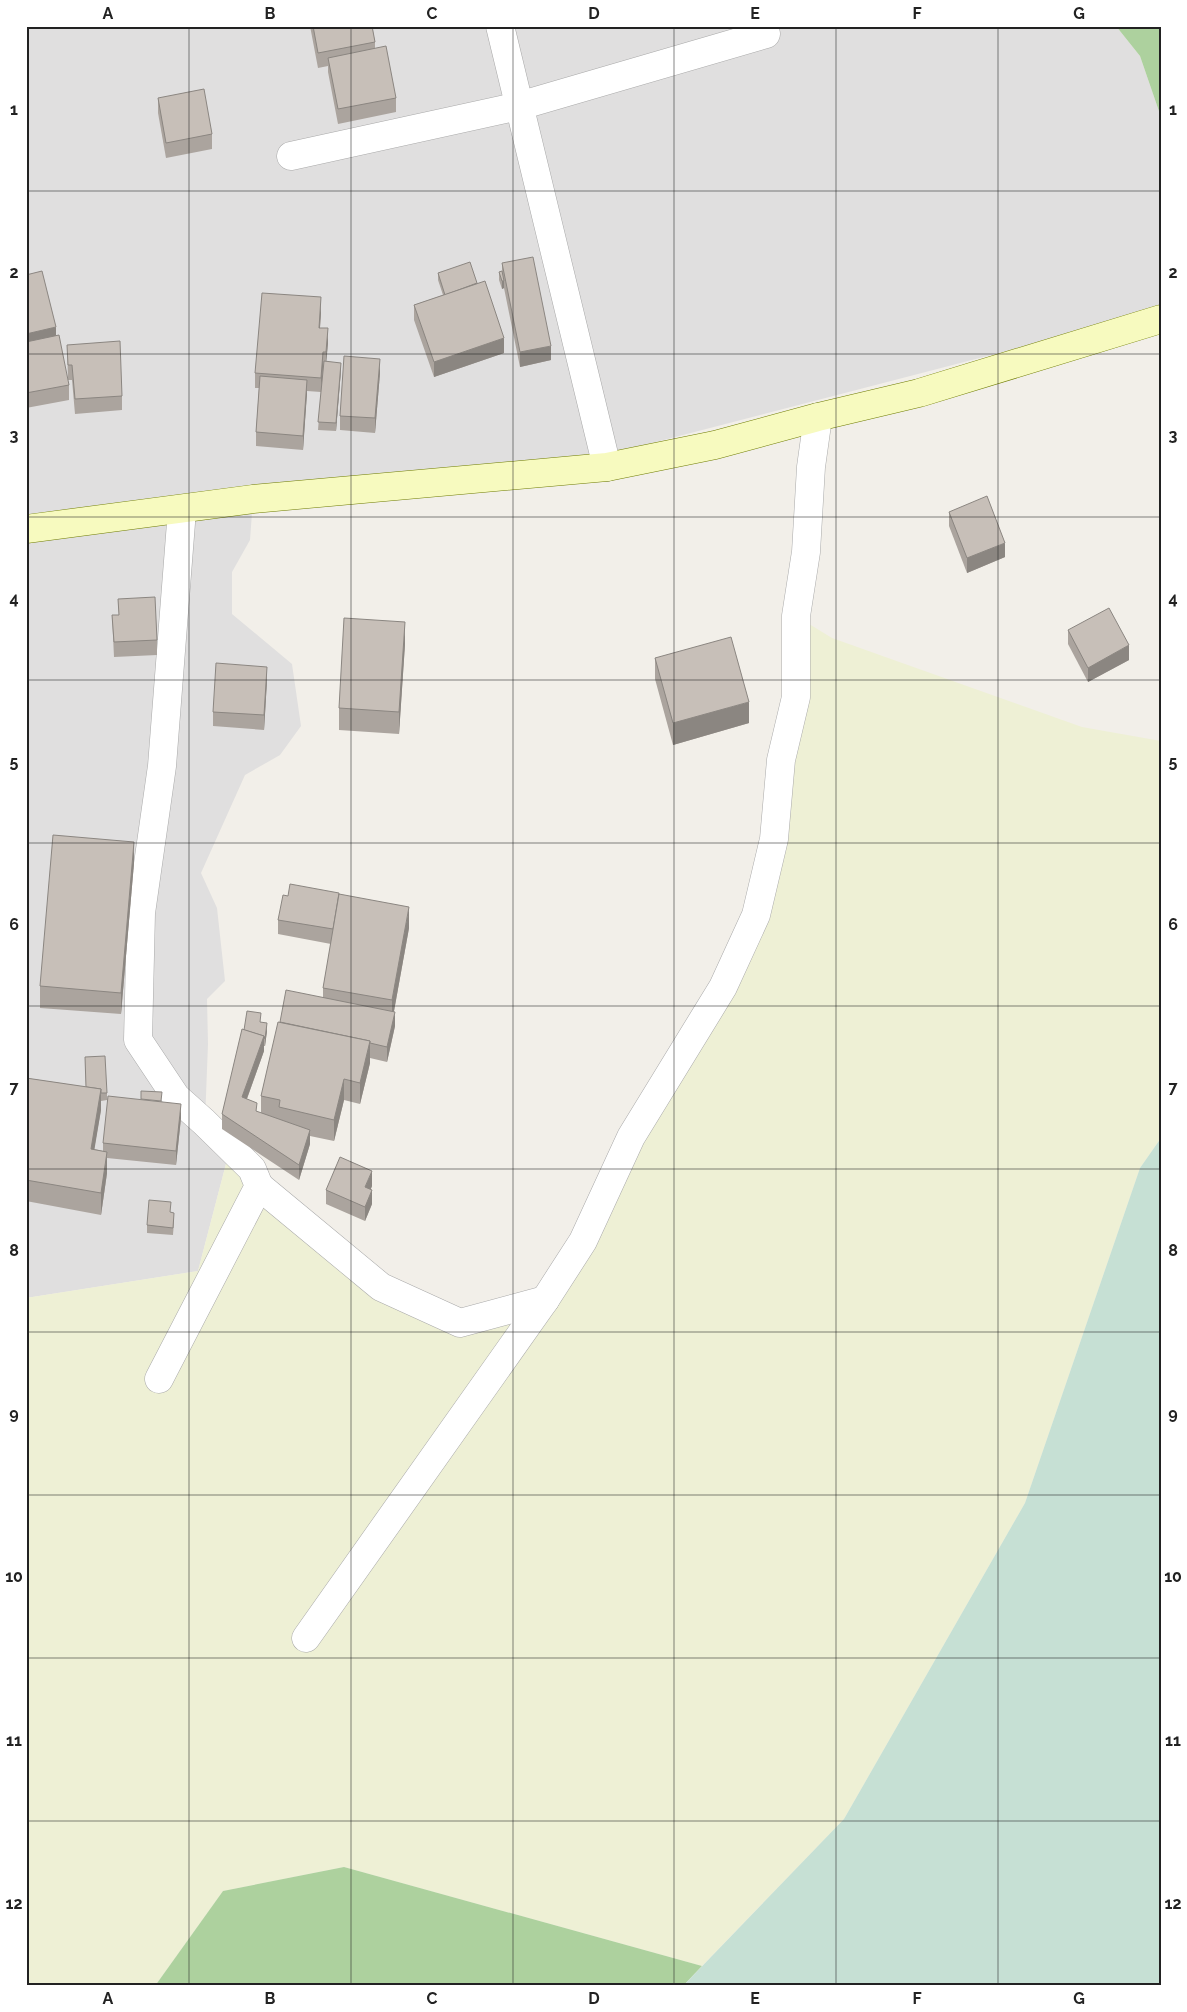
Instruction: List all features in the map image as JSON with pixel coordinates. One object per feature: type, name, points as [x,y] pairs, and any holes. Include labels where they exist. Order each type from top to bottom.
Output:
[{"type":"main road","points":[[26,529],[263,498],[607,467],[715,445],[919,392],[1161,319]]},
{"type":"street","points":[[500,26],[607,467]]},
{"type":"street","points":[[291,156],[519,106],[766,34]]},
{"type":"street","points":[[306,1638],[545,1300],[582,1241],[631,1138],[723,987],[756,915],[774,839],[781,760],[796,697],[796,616],[806,552],[811,467],[818,417]]},
{"type":"street","points":[[182,510],[162,766],[141,913],[138,1040],[176,1097],[252,1169],[258,1186],[381,1287],[460,1324],[545,1300]]},
{"type":"street","points":[[159,1379],[258,1186]]},
{"type":"shaded area","points":[[26,26],[1116,26],[1140,56],[1161,117],[1161,311],[602,456],[253,499],[250,540],[232,572],[232,614],[292,664],[301,726],[280,755],[245,775],[201,873],[217,908],[225,981],[207,999],[208,1044],[205,1121],[227,1160],[198,1271],[26,1298]]},
{"type":"green space","points":[[1116,26],[1161,26],[1161,117],[1140,56]]},
{"type":"green space","points":[[796,616],[832,638],[1082,727],[1161,741],[1161,1138],[1140,1168],[1025,1503],[844,1819],[702,1966],[344,1867],[223,1891],[155,1986],[26,1986],[26,1298],[198,1271],[227,1160],[301,1222],[460,1323],[545,1300],[756,915]]},
{"type":"green space","points":[[1161,1138],[1161,1986],[683,1986],[844,1819],[1025,1503],[1140,1168]]},
{"type":"green space","points":[[344,1867],[702,1966],[683,1986],[155,1986],[223,1891]]},
{"type":"building","points":[[313,26],[372,26],[375,42],[318,53]]},
{"type":"building","points":[[386,46],[396,98],[338,109],[328,58]]},
{"type":"building","points":[[204,89],[212,134],[166,143],[158,98]]},
{"type":"building","points":[[533,257],[551,346],[520,352],[502,263]]},
{"type":"building","points":[[470,262],[477,283],[445,295],[438,273]]},
{"type":"building","points":[[42,271],[56,327],[26,334],[26,275]]},
{"type":"building","points":[[502,271],[504,281],[502,281],[499,272]]},
{"type":"building","points":[[485,281],[504,338],[434,362],[414,305]]},
{"type":"building","points":[[262,293],[321,297],[319,328],[328,328],[326,352],[323,352],[321,378],[255,373]]},
{"type":"building","points":[[59,335],[69,385],[26,393],[26,342]]},
{"type":"building","points":[[120,341],[122,396],[75,399],[72,365],[68,365],[67,345]]},
{"type":"building","points":[[344,356],[380,359],[375,418],[340,416]]},
{"type":"building","points":[[324,361],[341,363],[336,423],[318,422]]},
{"type":"building","points":[[260,376],[307,380],[303,436],[256,432]]},
{"type":"building","points":[[987,496],[1005,543],[967,558],[949,512]]},
{"type":"building","points":[[155,597],[157,640],[114,642],[112,615],[119,615],[118,599]]},
{"type":"building","points":[[1109,608],[1129,645],[1088,668],[1068,630]]},
{"type":"building","points":[[344,618],[405,622],[399,712],[339,708]]},
{"type":"building","points":[[731,637],[749,702],[673,723],[655,658]]},
{"type":"building","points":[[216,663],[267,667],[264,715],[213,712]]},
{"type":"building","points":[[53,835],[134,842],[121,993],[40,986]]},
{"type":"building","points":[[290,884],[339,893],[333,929],[278,920],[283,895],[288,896]]},
{"type":"building","points":[[339,894],[409,907],[392,1000],[323,988]]},
{"type":"building","points":[[286,990],[395,1012],[387,1047],[370,1043],[370,1041],[280,1022]]},
{"type":"building","points":[[247,1011],[261,1013],[260,1022],[267,1023],[265,1039],[264,1036],[244,1030]]},
{"type":"building","points":[[278,1022],[370,1041],[360,1083],[344,1079],[334,1120],[279,1107],[280,1100],[261,1096]]},
{"type":"building","points":[[242,1029],[264,1036],[242,1097],[257,1103],[256,1111],[310,1130],[299,1165],[222,1114]]},
{"type":"building","points":[[105,1056],[107,1093],[101,1093],[101,1089],[86,1087],[85,1057]]},
{"type":"building","points":[[26,1078],[101,1089],[91,1149],[107,1152],[101,1193],[26,1180]]},
{"type":"building","points":[[141,1091],[162,1092],[161,1101],[141,1099]]},
{"type":"building","points":[[108,1096],[181,1104],[176,1151],[103,1143]]},
{"type":"building","points":[[340,1157],[372,1171],[365,1187],[372,1190],[365,1207],[326,1190]]},
{"type":"building","points":[[149,1200],[171,1202],[170,1212],[174,1213],[173,1228],[147,1225]]}]
